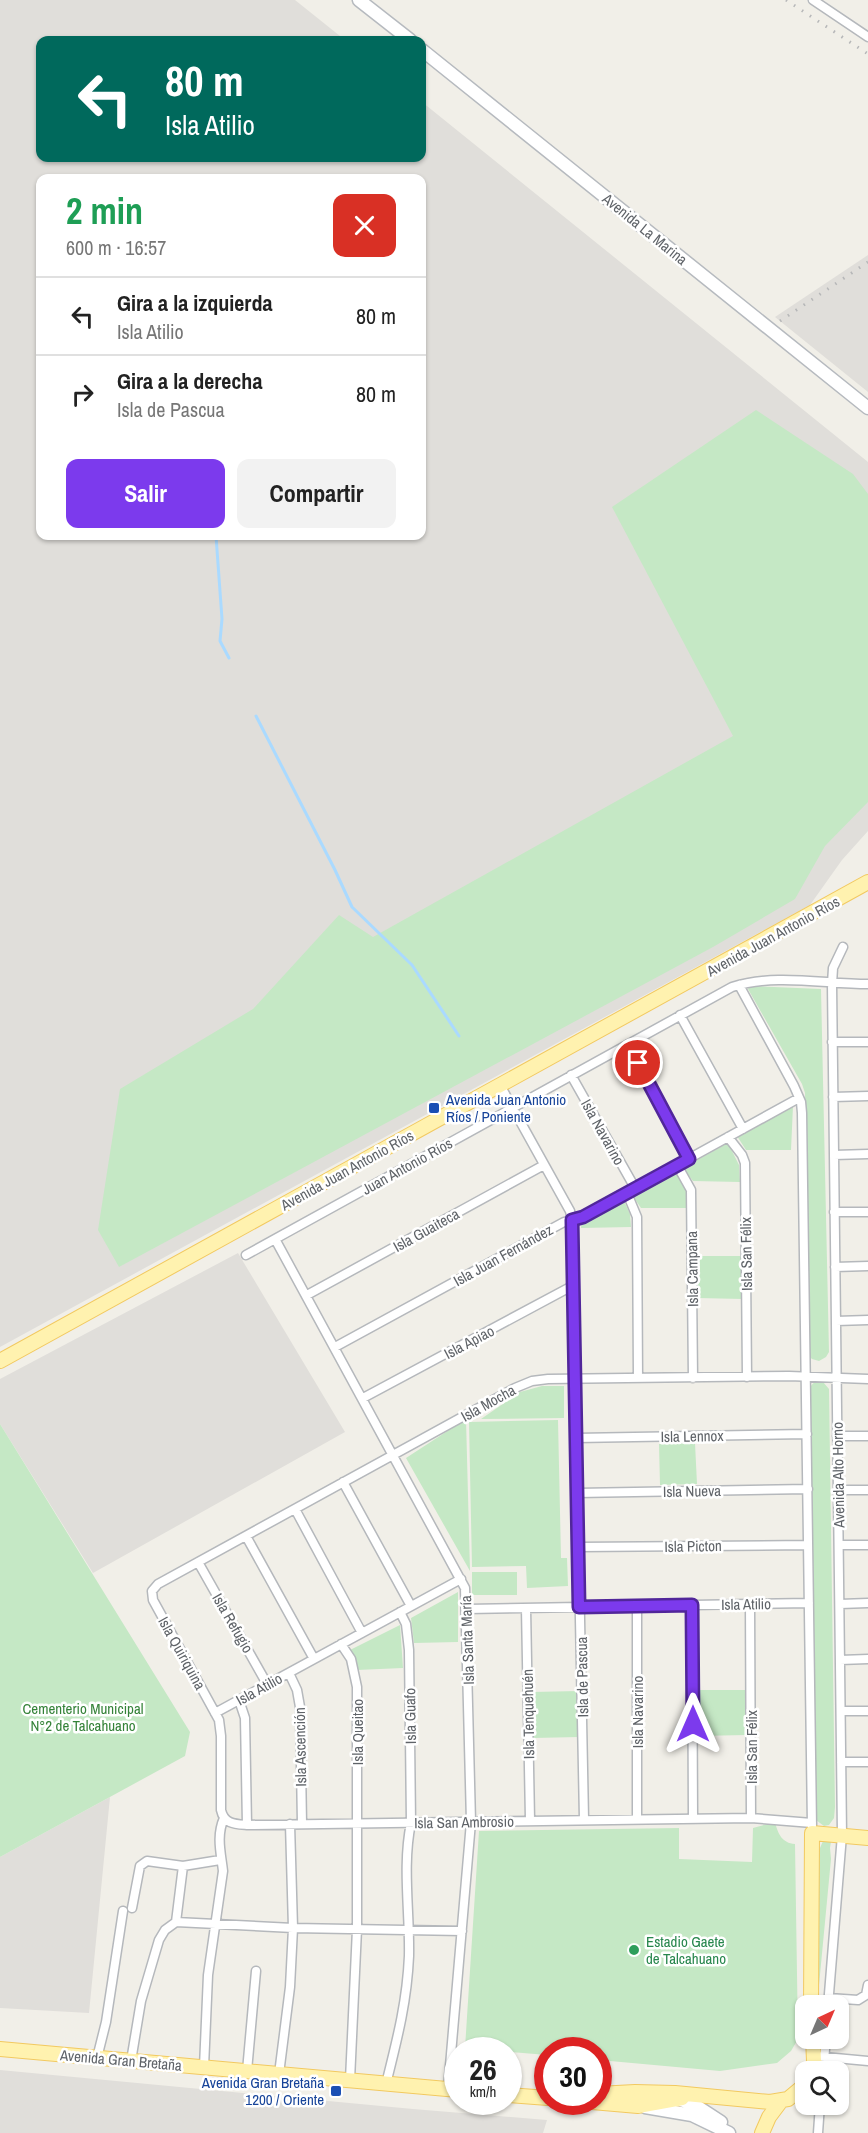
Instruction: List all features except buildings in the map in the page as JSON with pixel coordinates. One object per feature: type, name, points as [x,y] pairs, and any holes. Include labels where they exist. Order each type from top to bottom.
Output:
[{"type":"main road","points":[[360,0],[405,36]]},
{"type":"main road","name":"Avenida La Marina","points":[[426,53],[868,408]]},
{"type":"main road","name":"Avenida Juan Antonio Ríos","points":[[0,1361],[868,883]]},
{"type":"main road","points":[[812,1828],[868,1838]]},
{"type":"main road","name":"Avenida Alto Horno","points":[[811,1995],[812,1828]]},
{"type":"main road","name":"Avenida Gran Bretaña","points":[[0,2049],[444,2089]]},
{"type":"main road","points":[[817,2049],[819,2056],[817,2061]]},
{"type":"main road","points":[[612,2093],[651,2092],[759,2102],[781,2101],[795,2095]]},
{"type":"main road","points":[[651,2092],[679,2099],[707,2112],[731,2133]]},
{"type":"main road","points":[[638,2106],[699,2096]]},
{"type":"main road","points":[[762,2133],[769,2117],[781,2101]]},
{"type":"main road","points":[[612,2104],[692,2115],[731,2133]]},
{"type":"street","points":[[813,0],[868,37]]},
{"type":"street","name":"Avenida Alto Horno","points":[[830,1995],[842,1835],[832,969],[843,947]]},
{"type":"street","name":"Juan Antonio Ríos","points":[[246,1255],[680,1015],[739,985],[771,981],[868,984]]},
{"type":"street","name":"Avenida Alto Horno","points":[[739,985],[799,1098],[803,1129],[812,1828]]},
{"type":"street","points":[[680,1015],[743,1129]]},
{"type":"street","points":[[832,1042],[868,1042]]},
{"type":"street","points":[[628,1044],[689,1159]]},
{"type":"street","name":"Isla Navarino","points":[[571,1075],[631,1191],[637,1216],[638,1378]]},
{"type":"street","name":"Isla de Pascua","points":[[500,1085],[570,1211],[572,1220],[584,1819]]},
{"type":"street","points":[[833,1097],[868,1096]]},
{"type":"street","name":"Isla Juan Fernández","points":[[335,1347],[564,1222],[583,1217],[799,1098]]},
{"type":"street","name":"Isla San Félix","points":[[728,1137],[742,1155],[745,1163],[747,1377]]},
{"type":"street","points":[[834,1155],[868,1154]]},
{"type":"street","name":"Isla Guaiteca","points":[[307,1295],[544,1165]]},
{"type":"street","name":"Isla Campana","points":[[676,1166],[691,1190],[693,1378]]},
{"type":"street","points":[[834,1212],[868,1212]]},
{"type":"street","name":"Isla Santa María","points":[[276,1239],[465,1588],[471,1822],[456,2037]]},
{"type":"street","points":[[835,1267],[868,1266]]},
{"type":"street","name":"Isla Apiao","points":[[363,1398],[574,1285]]},
{"type":"street","points":[[836,1321],[868,1320]]},
{"type":"street","name":"Isla Mocha","points":[[152,1591],[158,1584],[343,1482],[524,1384],[540,1379],[806,1377],[868,1379]]},
{"type":"street","name":"Isla Lennox","points":[[576,1437],[807,1434]]},
{"type":"street","points":[[837,1436],[868,1436]]},
{"type":"street","points":[[343,1482],[411,1606]]},
{"type":"street","name":"Isla Nueva","points":[[577,1493],[808,1489]]},
{"type":"street","points":[[838,1490],[868,1490]]},
{"type":"street","points":[[295,1509],[362,1633]]},
{"type":"street","points":[[246,1536],[314,1659]]},
{"type":"street","name":"Isla Picton","points":[[578,1547],[808,1545]]},
{"type":"street","points":[[839,1545],[868,1545]]},
{"type":"street","name":"Isla Refugio","points":[[198,1562],[267,1684]]},
{"type":"street","name":"Isla Atilio","points":[[215,1713],[461,1578]]},
{"type":"street","name":"Isla Quiriquina","points":[[152,1591],[153,1600],[215,1713]]},
{"type":"street","name":"Isla Atilio","points":[[467,1609],[809,1603]]},
{"type":"street","points":[[840,1604],[868,1603]]},
{"type":"street","name":"Isla San Félix","points":[[750,1604],[751,1818]]},
{"type":"street","points":[[692,1605],[693,1818]]},
{"type":"street","name":"Isla Navarino","points":[[637,1606],[637,1818]]},
{"type":"street","name":"Isla Tenquehuén","points":[[526,1608],[530,1820]]},
{"type":"street","name":"Isla Guafo","points":[[386,2084],[406,1998],[409,1930],[407,1869],[411,1822],[409,1650],[406,1624],[400,1612]]},
{"type":"street","name":"Isla Queitao","points":[[342,1644],[351,1659],[357,1687],[357,1929],[350,2080]]},
{"type":"street","points":[[840,1660],[868,1659]]},
{"type":"street","name":"Isla Ascención","points":[[288,1673],[297,1690],[300,1707],[302,1824]]},
{"type":"street","points":[[239,1700],[245,1718],[247,1825]]},
{"type":"street","points":[[841,1711],[868,1711]]},
{"type":"street","points":[[204,2067],[208,1976],[223,1871],[220,1860],[220,1834],[224,1818],[221,1810],[220,1725],[215,1713]]},
{"type":"street","points":[[841,1762],[868,1762]]},
{"type":"street","name":"Isla San Ambrosio","points":[[224,1818],[235,1824],[247,1825],[751,1818],[812,1828]]},
{"type":"street","points":[[279,2074],[290,1987],[293,1928],[290,1824]]},
{"type":"street","points":[[97,2058],[128,1909],[141,1864],[147,1861],[183,1866],[220,1860]]},
{"type":"street","points":[[176,1922],[183,1866]]},
{"type":"street","points":[[131,2061],[141,2001],[159,1940],[165,1930],[176,1922],[293,1928],[462,1931]]},
{"type":"street","points":[[247,2071],[256,1971]]},
{"type":"street","points":[[849,2001],[858,2000],[866,1995],[868,1985]]},
{"type":"street","points":[[820,2061],[819,2056],[822,2049]]},
{"type":"street","points":[[819,2056],[868,2061]]},
{"type":"street","points":[[818,2133],[819,2115]]},
{"type":"shaded area","points":[[0,0],[295,0],[340,36],[36,36],[36,162],[426,162],[426,105],[868,462],[868,831],[842,860],[810,905],[0,1347]]},
{"type":"shaded area","points":[[868,255],[868,392],[775,317]]},
{"type":"shaded area","points":[[238,1253],[345,1432],[93,1573],[0,1424],[0,1379]]},
{"type":"shaded area","points":[[110,1797],[89,2013],[0,2008],[0,1857]]},
{"type":"shaded area","points":[[0,2070],[444,2112],[444,2115],[486,2115],[547,2120],[543,2133],[0,2133]]},
{"type":"green space","points":[[756,410],[853,474],[868,494],[868,802],[825,846],[795,899],[713,947],[119,1267],[98,1230],[120,1089],[253,1009],[339,915],[373,937],[733,736],[612,507]]},
{"type":"green space","points":[[750,986],[821,989],[829,1352],[819,1361],[809,1356],[805,1093],[748,989]]},
{"type":"green space","points":[[793,1106],[791,1150],[746,1150],[737,1136]]},
{"type":"green space","points":[[728,1143],[739,1165],[740,1182],[693,1181],[683,1168]]},
{"type":"green space","points":[[676,1173],[686,1189],[687,1208],[641,1208],[632,1195]]},
{"type":"green space","points":[[624,1201],[630,1214],[631,1227],[581,1228],[582,1220]]},
{"type":"green space","points":[[696,1256],[744,1256],[743,1299],[697,1298]]},
{"type":"green space","points":[[819,1381],[829,1389],[835,1807],[834,1818],[829,1825],[824,1826],[816,1820],[815,1806],[810,1392],[812,1385]]},
{"type":"green space","points":[[542,1386],[564,1386],[564,1418],[481,1419],[520,1392]]},
{"type":"green space","points":[[466,1419],[470,1571],[406,1458]]},
{"type":"green space","points":[[558,1420],[561,1558],[567,1558],[568,1586],[527,1588],[526,1566],[472,1567],[469,1422]]},
{"type":"green space","name":"Cementerio Municipal N°2 de Talcahuano","points":[[0,1424],[190,1732],[185,1756],[0,1857]]},
{"type":"green space","points":[[695,1443],[697,1484],[660,1485],[659,1444]]},
{"type":"green space","points":[[472,1572],[517,1572],[517,1595],[472,1595]]},
{"type":"green space","points":[[458,1592],[458,1642],[414,1643],[411,1618]]},
{"type":"green space","points":[[400,1625],[403,1668],[357,1670],[348,1651]]},
{"type":"green space","points":[[698,1690],[745,1690],[746,1735],[698,1736]]},
{"type":"green space","points":[[579,1691],[579,1737],[533,1738],[532,1692]]},
{"type":"green space","name":"Estadio Gaete de Talcahuano","points":[[775,1822],[781,1837],[795,1844],[797,1995],[795,1995],[795,2044],[791,2051],[777,2063],[720,2071],[612,2061],[612,2037],[534,2037],[534,2054],[522,2053],[522,2037],[466,2037],[479,1831],[679,1828],[679,1859],[752,1862],[753,1828]]},
{"type":"green space","points":[[832,1835],[817,1995],[817,1855],[823,1841]]},
{"type":"waterway","points":[[216,540],[222,619],[220,641],[229,658]]},
{"type":"waterway","points":[[256,716],[352,907],[412,965],[459,1036]]},
{"type":"railway","points":[[786,0],[868,54]]},
{"type":"railway","points":[[780,321],[868,262]]},
{"type":"place","name":"Avenida Juan Antonio Ríos / Poniente","points":[[434,1108]]},
{"type":"place","name":"Estadio Gaete de Talcahuano","points":[[634,1950]]},
{"type":"place","name":"Avenida Gran Bretaña 1200 / Oriente","points":[[336,2091]]},
{"type":"route","points":[[638,1063],[689,1159],[583,1217],[572,1220],[579,1607],[692,1605],[693,1724]]}]
